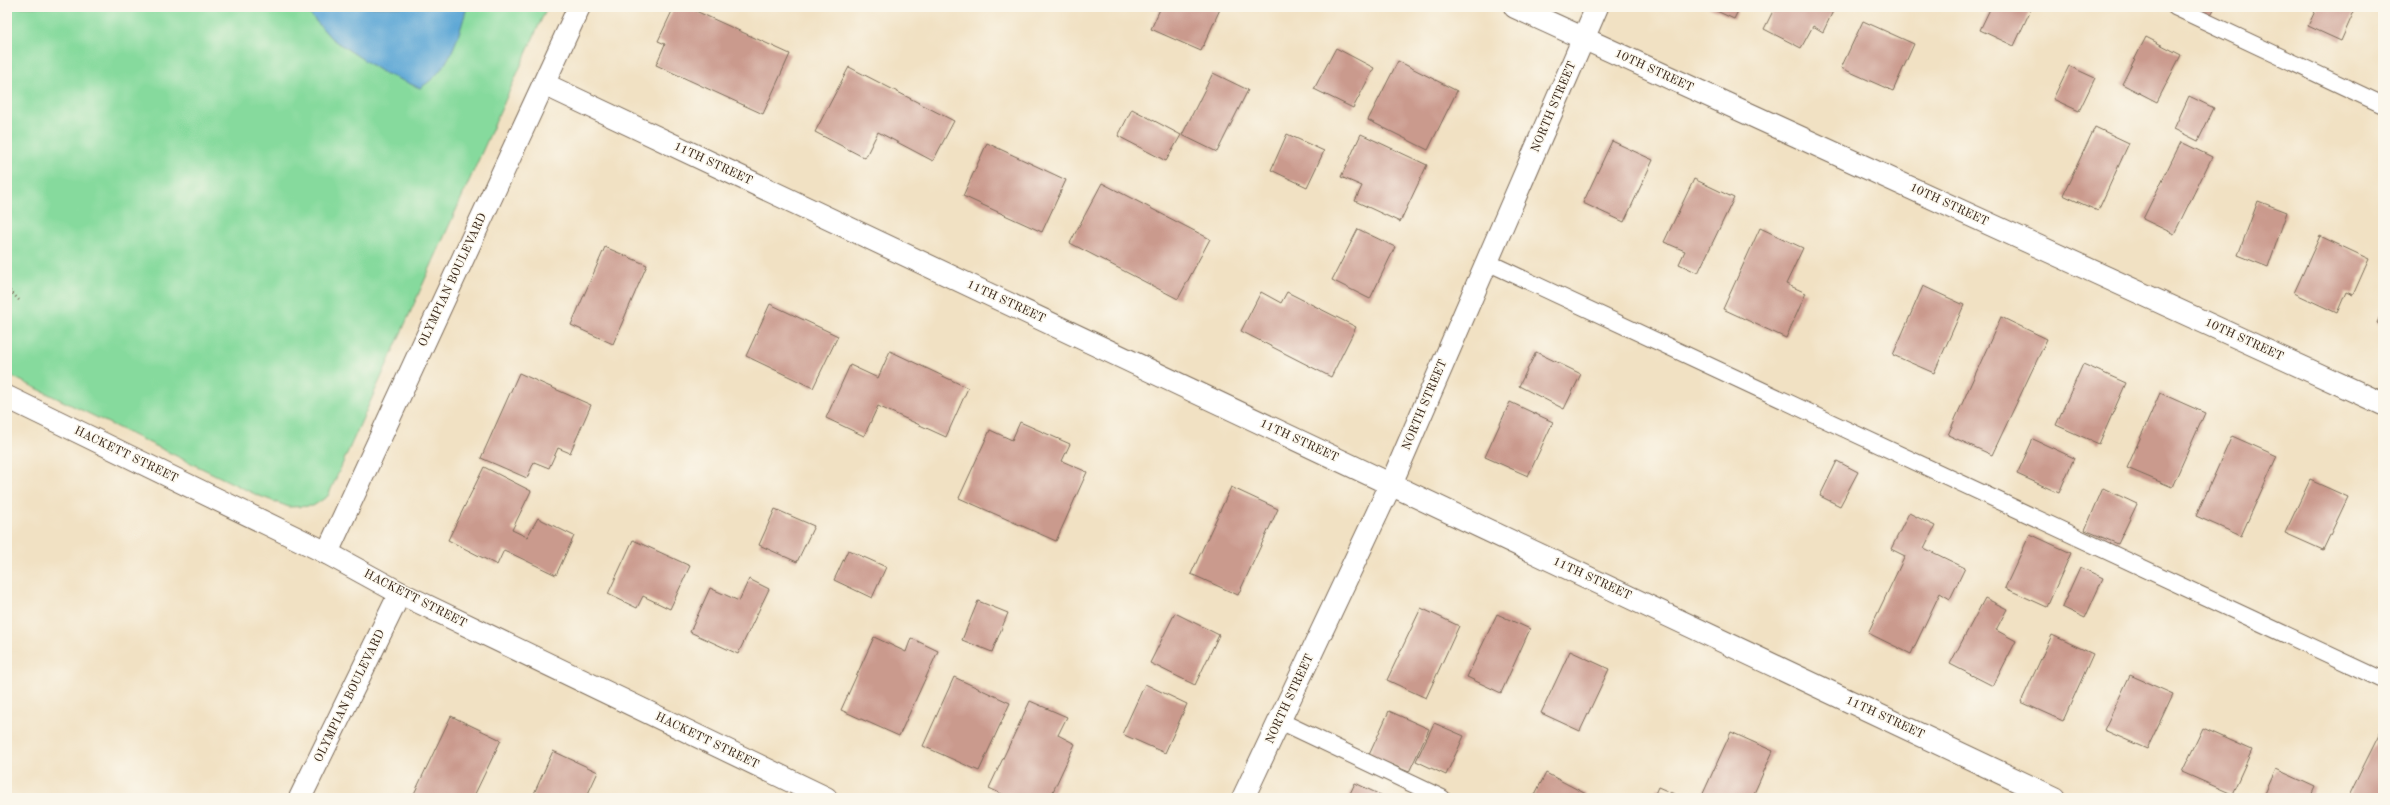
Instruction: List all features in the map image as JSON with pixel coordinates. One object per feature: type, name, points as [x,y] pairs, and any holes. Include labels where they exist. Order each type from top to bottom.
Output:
[{"type":"street","name":"OLYMPIAN BOULEVARD","points":[[327,553],[579,7]]},
{"type":"street","name":"10TH STREET","points":[[1515,7],[2383,404]]},
{"type":"street","name":"NORTH STREET","points":[[1243,798],[1391,484],[1583,38],[1598,7]]},
{"type":"street","name":"11TH STREET","points":[[544,84],[2054,798]]},
{"type":"street","name":"HACKETT STREET","points":[[7,397],[327,553],[400,593],[826,798]]},
{"type":"street","name":"OLYMPIAN BOULEVARD","points":[[300,798],[400,593]]},
{"type":"lane","points":[[2175,7],[2383,105]]},
{"type":"lane","points":[[1487,262],[2383,680]]},
{"type":"lane","points":[[1280,721],[1442,798]]},
{"type":"path","points":[[7,288],[19,300]]},
{"type":"green space","points":[[7,7],[547,7],[328,496],[313,506],[289,507],[257,495],[7,374]]},
{"type":"water","points":[[303,7],[467,7],[456,42],[446,63],[430,81],[420,88],[382,72],[332,39]]},
{"type":"building","points":[[674,7],[687,7],[790,54],[763,114],[656,65],[665,44],[658,41]]},
{"type":"building","points":[[751,7],[760,7],[759,10]]},
{"type":"building","points":[[1161,7],[1221,7],[1201,51],[1151,29]]},
{"type":"building","points":[[1708,7],[1740,7],[1734,19]]},
{"type":"building","points":[[1775,7],[1835,7],[1823,32],[1813,26],[1801,48],[1764,29]]},
{"type":"building","points":[[1991,7],[2032,7],[2014,46],[1980,30]]},
{"type":"building","points":[[2191,7],[2215,7],[2210,17]]},
{"type":"building","points":[[2317,7],[2356,7],[2341,41],[2308,26]]},
{"type":"building","points":[[1863,21],[1914,44],[1893,91],[1841,68]]},
{"type":"building","points":[[2146,37],[2181,55],[2157,102],[2122,84]]},
{"type":"building","points":[[1336,48],[1374,68],[1353,108],[1314,89]]},
{"type":"building","points":[[1398,61],[1457,91],[1428,150],[1368,120]]},
{"type":"building","points":[[2069,66],[2095,78],[2079,111],[2053,99]]},
{"type":"building","points":[[849,67],[954,121],[933,161],[878,132],[865,158],[815,132]]},
{"type":"building","points":[[1213,73],[1248,90],[1217,152],[1182,135]]},
{"type":"building","points":[[2189,96],[2214,108],[2198,141],[2174,129]]},
{"type":"building","points":[[1132,109],[1181,135],[1166,161],[1118,136]]},
{"type":"building","points":[[2095,127],[2129,143],[2098,211],[2063,195]]},
{"type":"building","points":[[1287,134],[1324,151],[1307,187],[1271,170]]},
{"type":"building","points":[[1361,134],[1427,165],[1400,222],[1355,201],[1362,186],[1341,177]]},
{"type":"building","points":[[1612,141],[1653,160],[1624,222],[1583,203]]},
{"type":"building","points":[[2181,142],[2212,157],[2174,234],[2143,219]]},
{"type":"building","points":[[987,143],[1066,180],[1042,232],[963,196]]},
{"type":"building","points":[[1694,179],[1734,198],[1698,273],[1679,264],[1685,251],[1664,242]]},
{"type":"building","points":[[1102,183],[1210,239],[1178,299],[1070,243]]},
{"type":"building","points":[[2258,201],[2287,212],[2268,267],[2238,255]]},
{"type":"building","points":[[1760,228],[1803,248],[1786,284],[1806,293],[1786,338],[1723,309]]},
{"type":"building","points":[[1358,229],[1395,247],[1370,299],[1332,280]]},
{"type":"building","points":[[2320,236],[2369,259],[2353,295],[2346,292],[2337,313],[2294,293]]},
{"type":"building","points":[[605,247],[647,265],[613,344],[571,325]]},
{"type":"building","points":[[1923,286],[1964,305],[1934,373],[1893,355]]},
{"type":"building","points":[[1261,292],[1281,303],[1287,292],[1356,327],[1331,377],[1241,331]]},
{"type":"building","points":[[770,304],[838,336],[813,388],[746,356]]},
{"type":"building","points":[[2383,309],[2383,325],[2377,323]]},
{"type":"building","points":[[2001,317],[2047,339],[1992,455],[1948,435]]},
{"type":"building","points":[[890,351],[968,388],[946,437],[878,406],[864,436],[826,418],[850,365],[878,378]]},
{"type":"building","points":[[1536,352],[1581,374],[1564,409],[1519,386]]},
{"type":"building","points":[[2083,364],[2126,383],[2099,444],[2056,425]]},
{"type":"building","points":[[519,373],[591,405],[570,453],[558,448],[549,468],[534,462],[527,478],[481,458]]},
{"type":"building","points":[[2160,393],[2205,413],[2172,487],[2127,468]]},
{"type":"building","points":[[1510,402],[1553,422],[1528,476],[1485,457]]},
{"type":"building","points":[[1020,422],[1070,444],[1062,461],[1087,472],[1056,541],[959,498],[990,430],[1012,440]]},
{"type":"building","points":[[2232,436],[2277,456],[2241,536],[2196,516]]},
{"type":"building","points":[[2033,439],[2074,458],[2059,493],[2017,474]]},
{"type":"building","points":[[1837,461],[1858,472],[1840,506],[1820,496]]},
{"type":"building","points":[[484,467],[531,491],[512,530],[527,537],[538,518],[574,536],[556,575],[504,550],[497,565],[448,540]]},
{"type":"building","points":[[2310,480],[2348,497],[2323,550],[2285,533]]},
{"type":"building","points":[[1231,487],[1278,509],[1238,595],[1191,574]]},
{"type":"building","points":[[2103,488],[2137,504],[2118,544],[2085,530]]},
{"type":"building","points":[[775,509],[814,526],[797,562],[759,545]]},
{"type":"building","points":[[1909,513],[1935,526],[1924,548],[1965,568],[1950,599],[1940,593],[1911,654],[1868,633],[1905,556],[1891,549]]},
{"type":"building","points":[[2030,534],[2071,553],[2047,607],[2005,588]]},
{"type":"building","points":[[633,540],[690,566],[670,609],[643,596],[637,608],[608,594]]},
{"type":"building","points":[[848,550],[886,567],[872,598],[834,580]]},
{"type":"building","points":[[2080,567],[2103,578],[2085,618],[2062,607]]},
{"type":"building","points":[[749,579],[769,589],[738,654],[690,632],[710,588],[739,601]]},
{"type":"building","points":[[1985,598],[2007,609],[1996,630],[2016,641],[1993,686],[1950,664]]},
{"type":"building","points":[[978,601],[1008,613],[992,652],[962,640]]},
{"type":"building","points":[[1421,608],[1459,626],[1426,698],[1387,680]]},
{"type":"building","points":[[1175,613],[1219,635],[1195,685],[1150,663]]},
{"type":"building","points":[[1497,614],[1530,629],[1501,693],[1467,677]]},
{"type":"building","points":[[2052,635],[2093,654],[2063,721],[2021,702]]},
{"type":"building","points":[[874,637],[906,652],[911,638],[938,651],[899,736],[841,710]]},
{"type":"building","points":[[1570,651],[1609,669],[1580,731],[1541,713]]},
{"type":"building","points":[[2130,675],[2173,694],[2147,749],[2104,730]]},
{"type":"building","points":[[954,677],[1010,703],[979,771],[923,746]]},
{"type":"building","points":[[1145,684],[1187,704],[1165,753],[1122,734]]},
{"type":"building","points":[[1030,701],[1067,717],[1058,735],[1075,744],[1050,798],[1010,798],[989,788]]},
{"type":"building","points":[[1389,711],[1429,729],[1409,772],[1369,755]]},
{"type":"building","points":[[451,716],[501,740],[473,798],[412,798]]},
{"type":"building","points":[[1434,723],[1464,736],[1446,775],[1416,761]]},
{"type":"building","points":[[2383,727],[2383,798],[2348,798],[2364,765]]},
{"type":"building","points":[[2203,728],[2252,750],[2232,794],[2182,772]]},
{"type":"building","points":[[1731,732],[1773,751],[1752,798],[1701,798]]},
{"type":"building","points":[[553,751],[598,772],[586,798],[532,798]]},
{"type":"building","points":[[2276,769],[2315,787],[2310,798],[2263,798]]},
{"type":"building","points":[[1546,773],[1586,794],[1584,798],[1533,798]]},
{"type":"building","points":[[1355,783],[1387,798],[1348,798]]},
{"type":"building","points":[[1658,787],[1679,796],[1678,798],[1653,798]]}]
